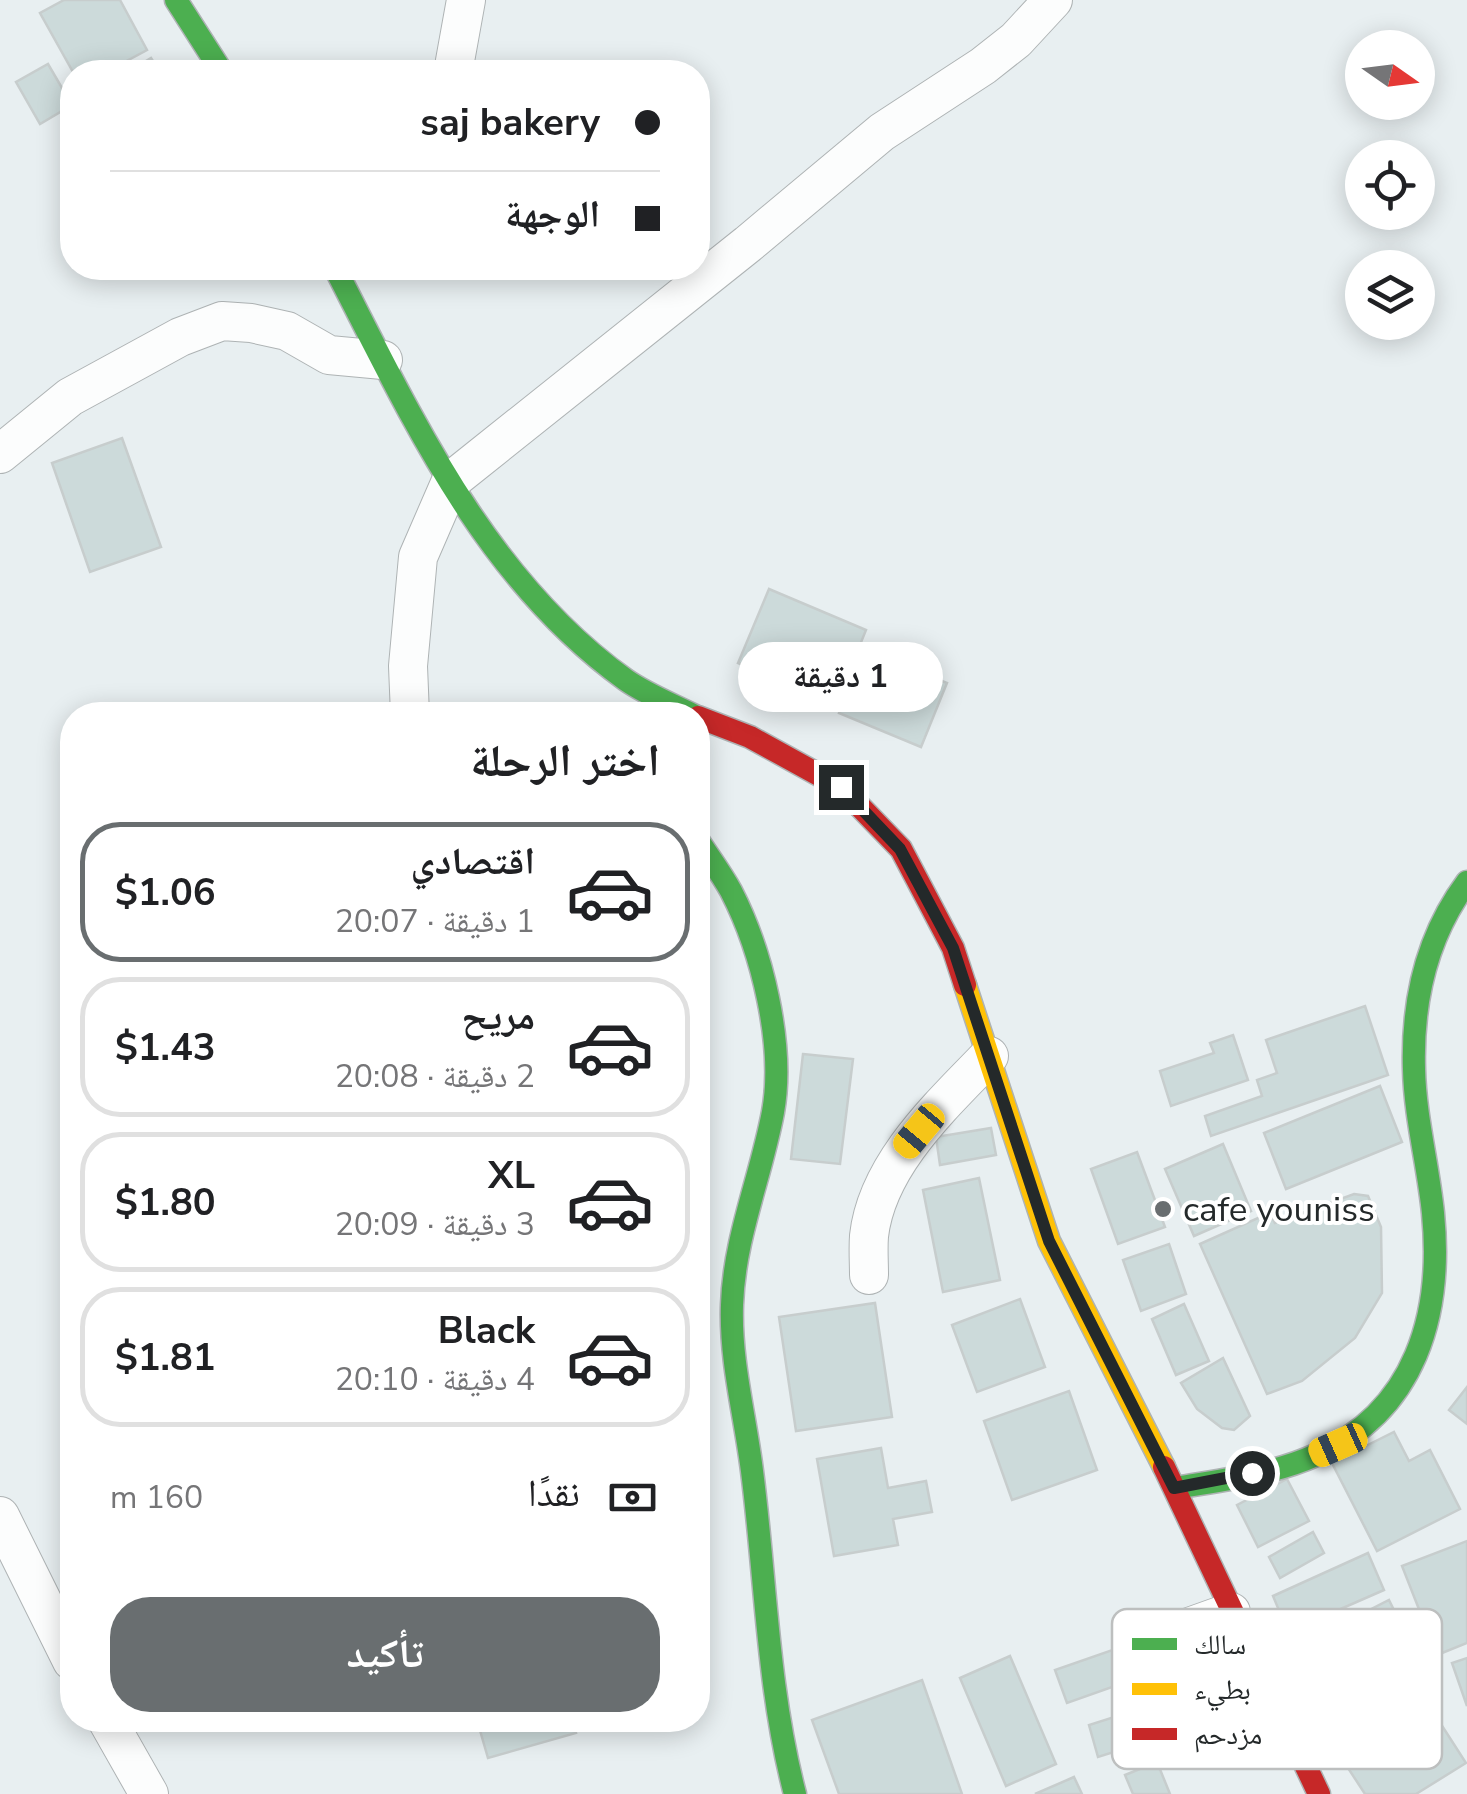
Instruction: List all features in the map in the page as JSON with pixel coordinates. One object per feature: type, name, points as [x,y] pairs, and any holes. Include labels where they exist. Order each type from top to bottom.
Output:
[{"type":"main road","points":[[176,0],[214,60]]},
{"type":"main road","points":[[341,280],[451,481],[504,563],[574,643],[647,702]]},
{"type":"main road","points":[[710,722],[750,737],[841,787],[900,849],[953,948],[1049,1241],[1174,1488],[1229,1609]]},
{"type":"main road","points":[[710,859],[733,896],[778,1047],[774,1108],[736,1255],[732,1320],[764,1583],[770,1670],[783,1754],[795,1794]]},
{"type":"main road","points":[[1174,1488],[1292,1466],[1338,1445],[1380,1409],[1416,1361],[1432,1281],[1434,1229],[1415,1089],[1416,1022],[1425,963],[1452,899],[1467,882]]},
{"type":"main road","points":[[1307,1769],[1319,1794]]},
{"type":"street","points":[[455,60],[466,0]]},
{"type":"street","points":[[710,274],[882,132],[1016,40],[1052,0]]},
{"type":"street","points":[[409,702],[408,666],[418,557],[451,481],[703,280]]},
{"type":"street","points":[[0,454],[70,398],[180,338],[222,321],[287,331],[329,356],[383,360]]},
{"type":"street","points":[[868,1275],[869,1234],[876,1208],[902,1151],[989,1056]]},
{"type":"street","points":[[0,1516],[60,1637]]},
{"type":"street","points":[[113,1732],[149,1794]]},
{"type":"building","points":[[64,0],[120,0],[147,50],[128,60],[66,60],[40,13]]},
{"type":"building","points":[[48,64],[60,84],[60,112],[40,124],[16,82]]},
{"type":"building","points":[[122,438],[161,547],[90,572],[52,463]]},
{"type":"building","points":[[769,589],[866,630],[836,704],[738,663]]},
{"type":"building","points":[[865,650],[947,683],[921,747],[839,713]]},
{"type":"building","points":[[1365,1006],[1388,1075],[1211,1136],[1205,1116],[1262,1096],[1257,1080],[1277,1073],[1266,1040]]},
{"type":"building","points":[[1233,1035],[1248,1080],[1171,1106],[1160,1071],[1214,1053],[1210,1043]]},
{"type":"building","points":[[803,1054],[853,1059],[840,1164],[791,1159]]},
{"type":"building","points":[[1380,1086],[1402,1142],[1286,1189],[1264,1133]]},
{"type":"building","points":[[991,1128],[996,1155],[940,1165],[936,1137]]},
{"type":"building","points":[[1223,1144],[1251,1211],[1194,1236],[1165,1169]]},
{"type":"building","points":[[1137,1152],[1165,1227],[1118,1244],[1091,1169]]},
{"type":"building","points":[[979,1178],[1000,1280],[943,1292],[923,1190]]},
{"type":"building","points":[[1354,1194],[1368,1196],[1381,1227],[1382,1293],[1355,1338],[1302,1381],[1267,1394],[1200,1244],[1269,1213],[1275,1223]]},
{"type":"building","points":[[1169,1244],[1186,1294],[1141,1311],[1123,1260]]},
{"type":"building","points":[[1020,1299],[1045,1367],[977,1392],[952,1325]]},
{"type":"building","points":[[875,1303],[892,1417],[796,1431],[779,1317]]},
{"type":"building","points":[[1184,1304],[1209,1361],[1176,1375],[1152,1319]]},
{"type":"building","points":[[1223,1358],[1250,1416],[1234,1430],[1222,1428],[1197,1409],[1181,1383]]},
{"type":"building","points":[[1467,1387],[1467,1424],[1449,1410]]},
{"type":"building","points":[[1069,1391],[1097,1470],[1012,1500],[984,1421]]},
{"type":"building","points":[[1394,1432],[1409,1461],[1430,1450],[1460,1509],[1377,1551],[1332,1463]]},
{"type":"building","points":[[881,1448],[888,1488],[926,1481],[932,1512],[893,1519],[898,1545],[834,1556],[817,1459]]},
{"type":"building","points":[[1287,1479],[1309,1521],[1258,1547],[1237,1505]]},
{"type":"building","points":[[1313,1532],[1324,1553],[1280,1578],[1269,1557]]},
{"type":"building","points":[[1467,1541],[1467,1643],[1442,1653],[1442,1609],[1419,1609],[1402,1566]]},
{"type":"building","points":[[1368,1553],[1384,1590],[1341,1609],[1278,1609],[1273,1596]]},
{"type":"building","points":[[1389,1600],[1393,1609],[1371,1609]]},
{"type":"building","points":[[1112,1650],[1112,1687],[1067,1703],[1055,1670]]},
{"type":"building","points":[[1010,1656],[1056,1764],[1006,1786],[960,1678]]},
{"type":"building","points":[[1467,1658],[1467,1706],[1452,1663]]},
{"type":"building","points":[[922,1680],[962,1794],[839,1794],[812,1720]]},
{"type":"building","points":[[1112,1718],[1112,1753],[1098,1757],[1089,1725]]},
{"type":"building","points":[[1442,1726],[1466,1763],[1416,1794],[1365,1794],[1349,1769],[1442,1769]]},
{"type":"building","points":[[480,1732],[576,1733],[488,1758]]},
{"type":"building","points":[[1140,1769],[1160,1769],[1170,1794],[1133,1794],[1125,1775]]},
{"type":"building","points":[[1074,1777],[1082,1794],[1035,1794]]},
{"type":"traffic: fast","points":[[176,0],[214,60]]},
{"type":"traffic: fast","points":[[341,280],[424,438],[492,545],[576,639],[626,680],[666,702]]},
{"type":"traffic: fast","points":[[710,858],[727,884],[752,941],[768,999],[776,1058],[773,1112],[738,1256],[732,1326],[778,1714],[795,1794]]},
{"type":"traffic: fast","points":[[1175,1488],[1264,1472],[1316,1455],[1350,1436],[1378,1413],[1400,1386],[1416,1355],[1427,1322],[1435,1251],[1415,1087],[1416,1019],[1432,947],[1467,882]]},
{"type":"traffic: slow","points":[[965,985],[1049,1241],[1164,1467]]},
{"type":"traffic: jam","points":[[710,722],[750,737],[841,787],[901,849],[953,948],[965,985]]},
{"type":"traffic: jam","points":[[1164,1467],[1231,1609]]},
{"type":"traffic: jam","points":[[1307,1769],[1319,1794]]},
{"type":"place","name":"cafe youniss","points":[[1163,1209]]},
{"type":"route","points":[[841,787],[900,849],[953,948],[1049,1241],[1174,1488],[1252,1473]]}]
